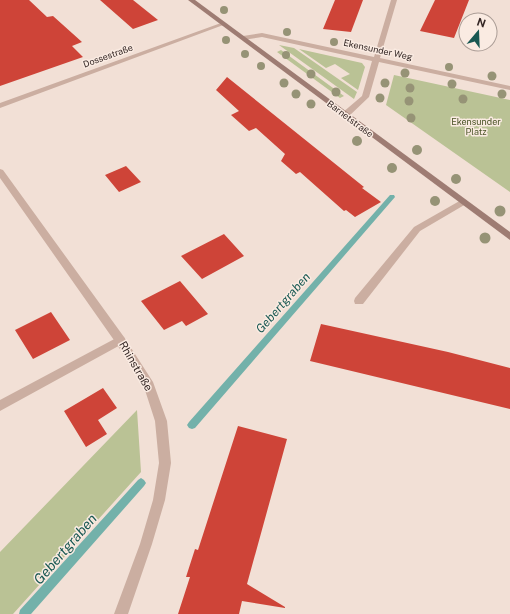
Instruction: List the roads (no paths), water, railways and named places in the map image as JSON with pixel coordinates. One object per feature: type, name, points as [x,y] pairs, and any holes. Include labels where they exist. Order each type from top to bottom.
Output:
[{"type":"street","name":"Barnetstraße","points":[[191,0],[510,237]]},
{"type":"street","points":[[345,115],[365,97],[394,0]]},
{"type":"street","name":"Dossestraße","points":[[0,106],[223,24]]},
{"type":"street","name":"Ekensunder Weg","points":[[243,38],[262,35],[510,88]]},
{"type":"street","name":"Rhinstraße","points":[[0,172],[120,340],[149,385],[161,421],[166,463],[159,500],[146,544],[121,614]]},
{"type":"street","points":[[359,301],[417,229],[463,202]]},
{"type":"street","points":[[0,406],[120,340]]},
{"type":"waterway","name":"Gebertgraben","points":[[192,425],[392,197]]},
{"type":"waterway","name":"Gebertgraben","points":[[24,614],[141,483]]},
{"type":"park label","name":"Ekensunder Platz","points":[[476,128]]}]
